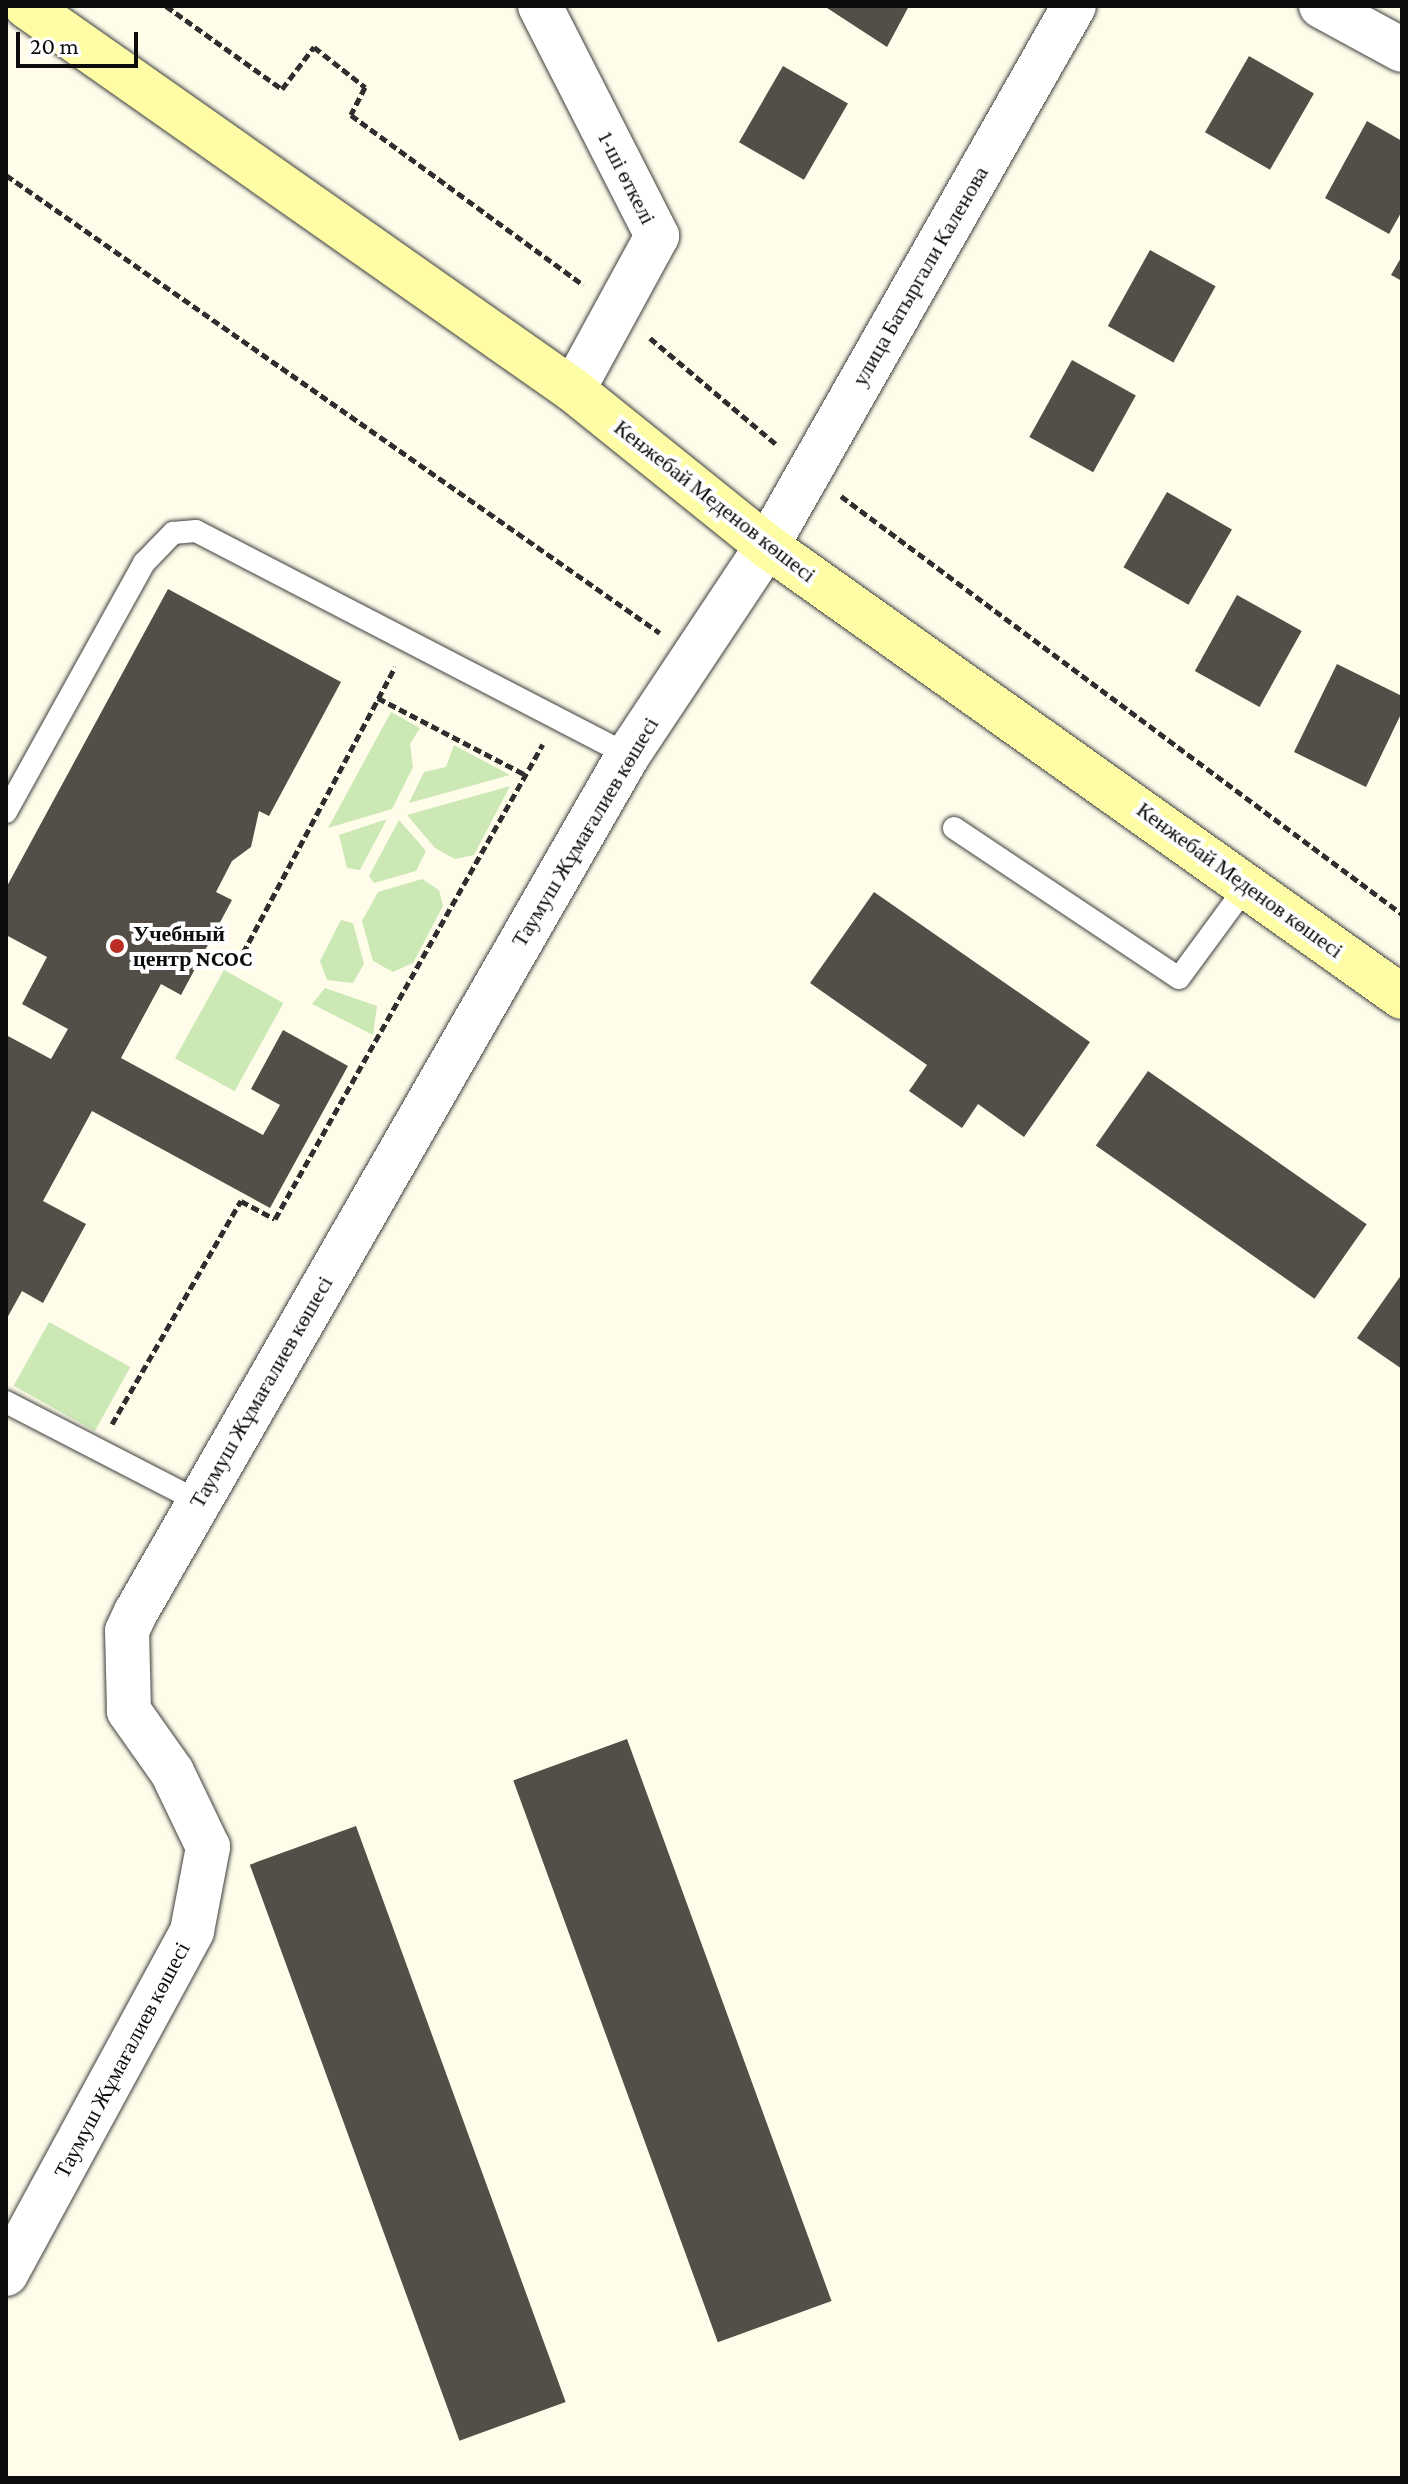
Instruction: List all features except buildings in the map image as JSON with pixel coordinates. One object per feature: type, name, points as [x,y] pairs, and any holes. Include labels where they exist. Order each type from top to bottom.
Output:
[{"type":"street","name":"Кенжебай Меденов көшесі","points":[[26,6],[573,390],[767,546],[1248,884],[1402,997]]},
{"type":"street","name":"1-ші өткелі","points":[[540,6],[657,236],[573,390]]},
{"type":"street","name":"улица Батыргали Каленова","points":[[767,546],[1074,6]]},
{"type":"street","points":[[1321,6],[1402,50]]},
{"type":"street","name":"Таумуш Жұмағалиев көшесі","points":[[6,2274],[192,1931],[208,1847],[172,1772],[129,1711],[127,1631],[198,1501],[628,755],[767,546]]},
{"type":"lane","points":[[6,812],[144,563],[173,533],[218,536],[628,755]]},
{"type":"lane","points":[[954,828],[1179,978],[1248,884]]},
{"type":"lane","points":[[6,1402],[198,1501]]},
{"type":"path","points":[[166,6],[282,89],[314,47],[365,87],[351,115],[617,310],[809,472],[1402,914]]},
{"type":"path","points":[[6,175],[693,656]]},
{"type":"path","points":[[243,953],[411,638]]},
{"type":"path","points":[[378,698],[526,775]]},
{"type":"path","points":[[97,1449],[241,1201],[275,1219],[558,716]]},
{"type":"green space","points":[[391,712],[420,728],[410,744],[413,767],[392,809],[328,828]]},
{"type":"green space","points":[[454,745],[510,775],[409,803],[424,772],[446,767]]},
{"type":"green space","points":[[510,786],[474,855],[455,859],[435,848],[407,815]]},
{"type":"green space","points":[[387,819],[360,870],[347,868],[339,835]]},
{"type":"green space","points":[[399,820],[426,851],[416,871],[374,883],[369,876]]},
{"type":"green space","points":[[422,879],[439,890],[443,906],[413,963],[393,972],[373,961],[362,921],[378,892]]},
{"type":"green space","points":[[341,920],[353,923],[364,964],[353,983],[327,980],[320,961]]},
{"type":"green space","points":[[224,970],[283,1003],[235,1091],[175,1058]]},
{"type":"green space","points":[[325,988],[377,1006],[373,1035],[312,1004]]},
{"type":"green space","points":[[49,1322],[130,1367],[95,1431],[14,1386]]},
{"type":"place","name":"Учебный центр NCOC","points":[[117,946]]}]
